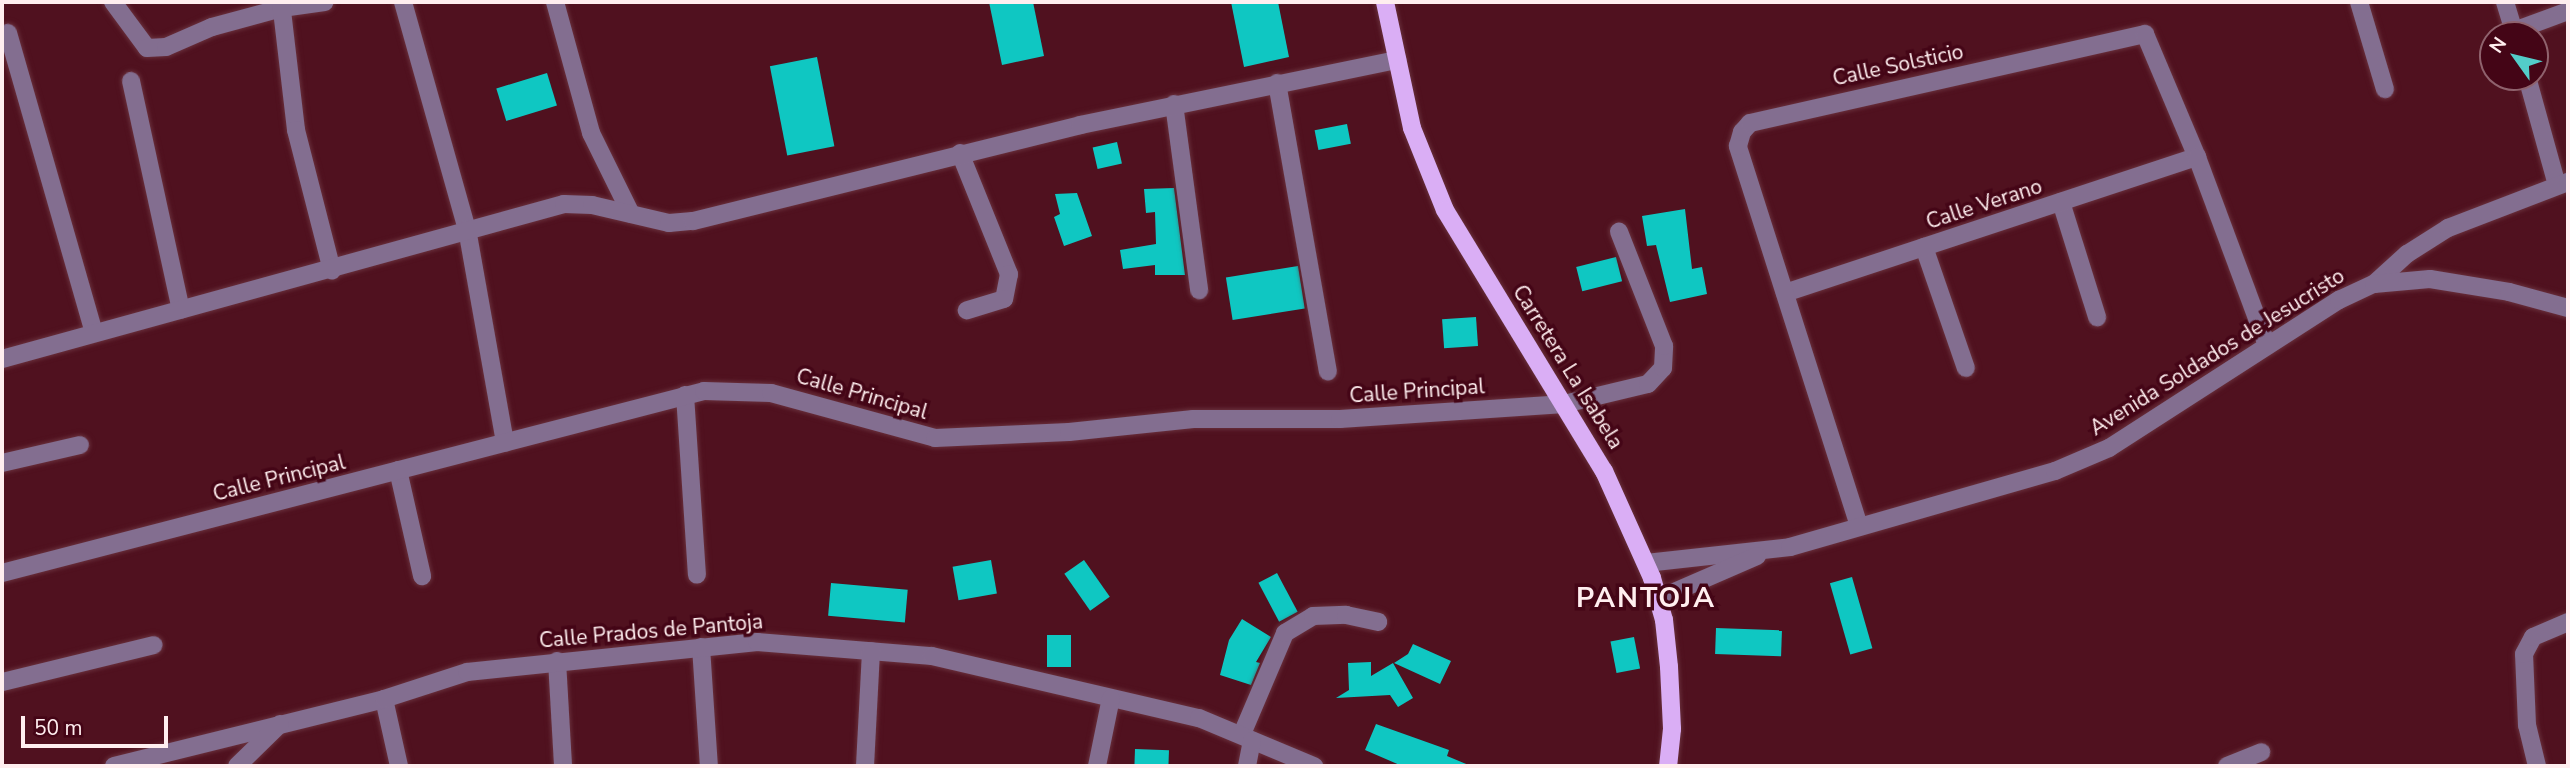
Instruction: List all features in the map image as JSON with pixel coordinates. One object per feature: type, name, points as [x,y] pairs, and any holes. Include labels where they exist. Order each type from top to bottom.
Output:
[{"type":"main road","name":"Carretera La Isabela","points":[[1385,2],[1412,128],[1445,210],[1604,471],[1646,563],[1658,599],[1669,679],[1668,766]]},
{"type":"street","points":[[113,2],[147,48],[166,47],[212,27],[281,5],[325,2]]},
{"type":"street","points":[[403,2],[467,229],[505,443]]},
{"type":"street","points":[[555,2],[591,133],[631,214]]},
{"type":"street","points":[[2359,2],[2385,89]]},
{"type":"street","points":[[2505,2],[2511,21]]},
{"type":"street","points":[[281,5],[296,130],[332,270]]},
{"type":"street","points":[[2543,21],[2568,11]]},
{"type":"street","points":[[8,33],[94,333]]},
{"type":"street","name":"Calle Solsticio","points":[[1859,526],[1738,146],[1741,132],[1750,123],[2145,34],[2197,157],[2267,345]]},
{"type":"street","points":[[2,357],[332,270],[467,229],[564,204],[592,205],[669,223],[693,221],[960,153],[1174,104],[1397,60]]},
{"type":"street","points":[[131,81],[181,310]]},
{"type":"street","points":[[1277,83],[1328,372]]},
{"type":"street","points":[[2374,284],[2407,254],[2448,228],[2563,183],[2532,91]]},
{"type":"street","points":[[1174,104],[1199,290]]},
{"type":"street","points":[[960,153],[1009,274],[1004,299],[967,310]]},
{"type":"street","name":"Calle Verano","points":[[1786,293],[2197,157]]},
{"type":"street","points":[[2061,202],[2097,317]]},
{"type":"street","name":"Calle Principal","points":[[2,573],[704,391],[771,393],[935,438],[1069,432],[1193,419],[1340,419],[1564,404],[1648,383],[1663,368],[1664,346],[1619,232]]},
{"type":"street","points":[[1924,247],[1966,368]]},
{"type":"street","name":"Avenida Soldados de Jesucristo","points":[[1658,599],[1773,549],[2009,485],[2109,447],[2339,300],[2374,284],[2430,279],[2509,292],[2568,309]]},
{"type":"street","points":[[685,395],[697,575]]},
{"type":"street","points":[[2,463],[80,445]]},
{"type":"street","points":[[398,470],[422,576]]},
{"type":"street","name":"Avenida Soldados de Jesucristo","points":[[1646,563],[1773,549]]},
{"type":"street","points":[[1247,766],[1247,737],[1285,633],[1313,616],[1346,615],[1378,622]]},
{"type":"street","points":[[2538,766],[2523,690],[2524,654],[2533,637],[2568,622]]},
{"type":"street","name":"Calle Prados de Pantoja","points":[[114,766],[384,699],[467,672],[757,642],[932,656],[1199,719],[1314,766]]},
{"type":"street","points":[[2,681],[154,645]]},
{"type":"street","points":[[701,648],[709,766]]},
{"type":"street","points":[[865,766],[871,650]]},
{"type":"street","points":[[556,661],[563,766]]},
{"type":"street","points":[[1097,766],[1111,698]]},
{"type":"street","points":[[384,699],[399,766]]},
{"type":"street","points":[[237,766],[280,724]]},
{"type":"street","points":[[2227,766],[2256,758]]},
{"type":"building","points":[[989,2],[1033,2],[1044,56],[1002,65]]},
{"type":"building","points":[[1231,2],[1278,2],[1289,57],[1244,67]]},
{"type":"building","points":[[817,57],[834,146],[787,155],[770,66]]},
{"type":"building","points":[[547,73],[557,106],[506,121],[496,88]]},
{"type":"building","points":[[1347,124],[1351,144],[1318,150],[1315,130]]},
{"type":"building","points":[[1117,142],[1122,163],[1098,169],[1093,148]]},
{"type":"building","points":[[1174,188],[1185,275],[1155,275],[1155,265],[1123,269],[1120,250],[1156,244],[1155,212],[1146,213],[1144,189]]},
{"type":"building","points":[[1077,193],[1092,236],[1064,246],[1054,217],[1060,214],[1055,194]]},
{"type":"building","points":[[1685,209],[1692,269],[1702,267],[1707,294],[1670,302],[1656,245],[1647,246],[1642,216]]},
{"type":"building","points":[[1616,257],[1622,281],[1582,291],[1576,267]]},
{"type":"building","points":[[1298,266],[1305,308],[1233,320],[1226,277]]},
{"type":"building","points":[[1476,317],[1478,346],[1444,348],[1442,319]]},
{"type":"building","points":[[991,560],[997,593],[958,600],[953,567]]},
{"type":"building","points":[[1084,560],[1110,597],[1090,611],[1064,574]]},
{"type":"building","points":[[1277,573],[1298,612],[1279,622],[1258,583]]},
{"type":"building","points":[[1852,577],[1872,648],[1850,654],[1830,583]]},
{"type":"building","points":[[831,583],[908,590],[905,623],[828,616]]},
{"type":"building","points":[[1242,619],[1271,637],[1256,662],[1260,663],[1251,685],[1220,675],[1229,640]]},
{"type":"building","points":[[1716,628],[1782,630],[1781,656],[1715,654]]},
{"type":"building","points":[[1047,635],[1071,635],[1071,667],[1047,667]]},
{"type":"building","points":[[1634,637],[1640,668],[1617,673],[1610,642]]},
{"type":"building","points":[[1413,644],[1451,661],[1440,684],[1394,663],[1408,654]]},
{"type":"building","points":[[1371,662],[1371,676],[1393,663],[1413,698],[1398,707],[1390,695],[1336,698],[1349,690],[1348,663]]},
{"type":"building","points":[[1376,724],[1449,750],[1447,756],[1471,766],[1402,766],[1365,750]]},
{"type":"building","points":[[1135,749],[1169,750],[1168,766],[1134,766]]},
{"type":"district","name":"PANTOJA","points":[[1646,598]]}]
